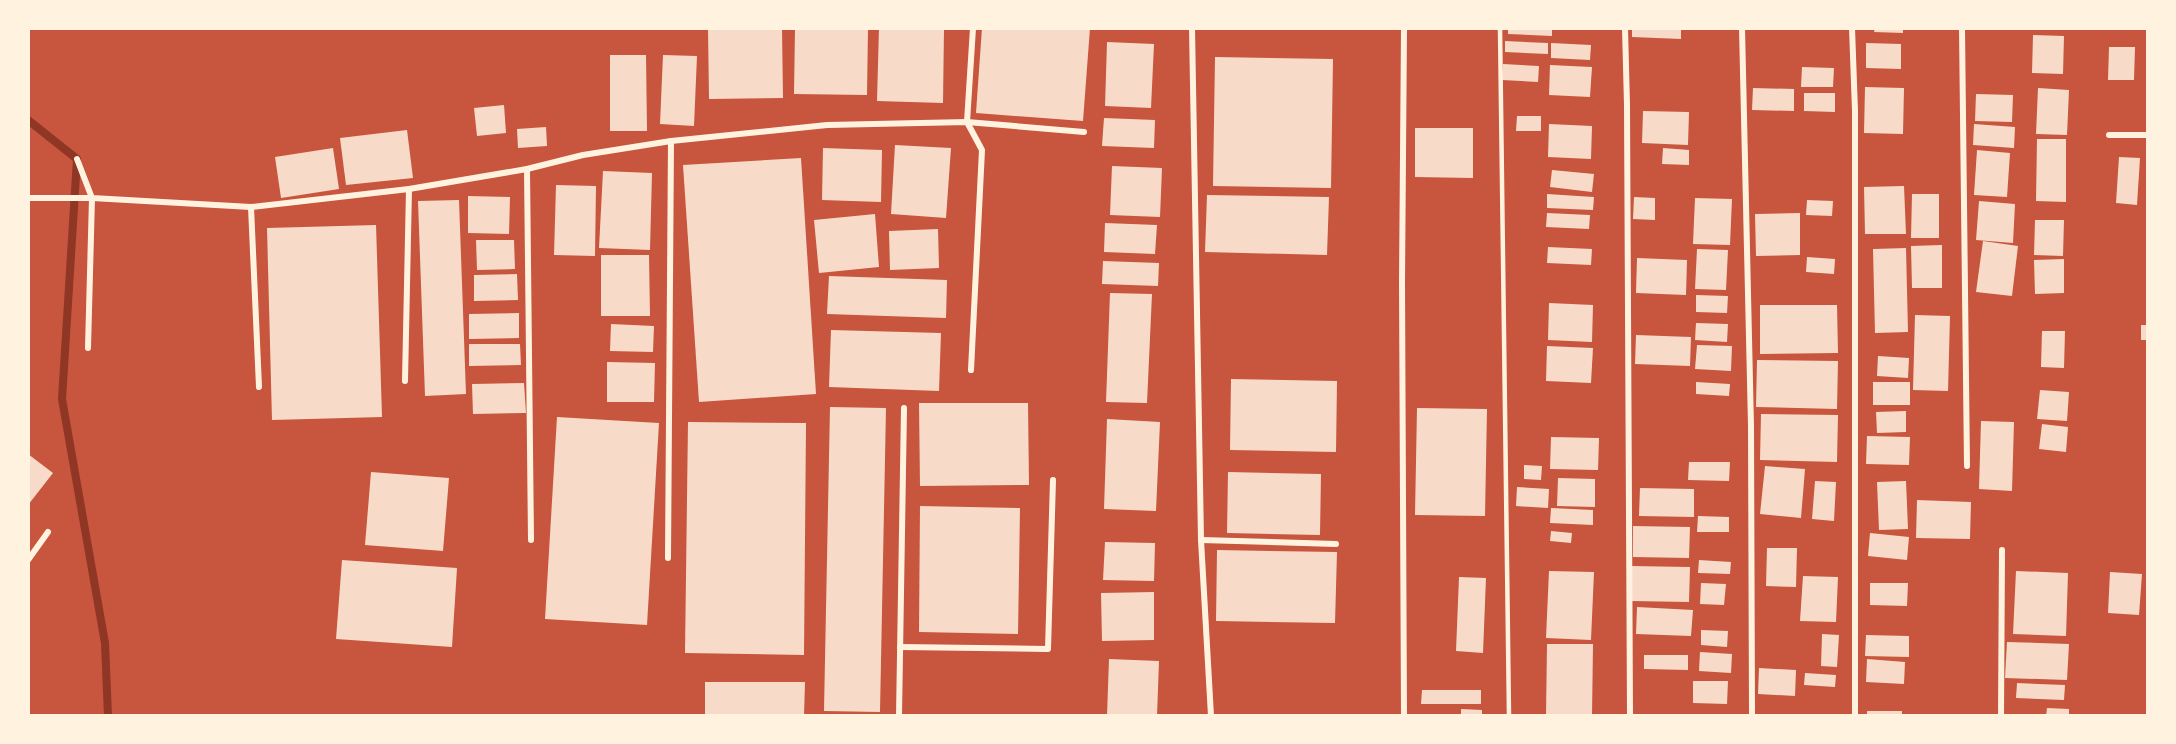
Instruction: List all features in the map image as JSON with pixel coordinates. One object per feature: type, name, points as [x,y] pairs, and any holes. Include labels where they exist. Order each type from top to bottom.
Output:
[{"type":"street","points":[[971,370],[982,150],[967,122],[973,28]]},
{"type":"street","points":[[1192,28],[1201,540],[1211,716]]},
{"type":"street","points":[[1404,28],[1402,294],[1404,716]]},
{"type":"street","points":[[1625,28],[1629,716]]},
{"type":"street","points":[[1742,28],[1750,426],[1752,716]]},
{"type":"street","points":[[1852,28],[1855,111],[1855,716]]},
{"type":"street","points":[[1962,28],[1967,466]]},
{"type":"street","points":[[28,198],[92,198],[251,207],[409,189],[527,169],[583,155],[671,141],[827,125],[967,122],[1084,132]]},
{"type":"street","points":[[2109,135],[2148,135]]},
{"type":"street","points":[[668,558],[671,141]]},
{"type":"street","points":[[77,159],[92,198],[88,348]]},
{"type":"street","points":[[527,169],[531,540]]},
{"type":"street","points":[[405,381],[409,189]]},
{"type":"street","points":[[251,207],[259,387]]},
{"type":"street","points":[[899,716],[904,408]]},
{"type":"street","points":[[900,647],[1048,649],[1053,480]]},
{"type":"street","points":[[28,560],[48,532]]},
{"type":"street","points":[[1201,540],[1336,544]]},
{"type":"street","points":[[2001,716],[2002,550]]},
{"type":"lane","points":[[1500,28],[1509,716]]},
{"type":"building","points":[[708,28],[782,28],[783,98],[709,99]]},
{"type":"building","points":[[795,28],[868,28],[867,95],[794,94]]},
{"type":"building","points":[[879,28],[944,28],[943,103],[877,101]]},
{"type":"building","points":[[982,28],[1090,28],[1083,121],[976,113]]},
{"type":"building","points":[[1508,28],[1552,28],[1552,36],[1508,34]]},
{"type":"building","points":[[1632,28],[1681,28],[1681,39],[1632,37]]},
{"type":"building","points":[[1875,28],[1903,28],[1903,33],[1874,32]]},
{"type":"building","points":[[2033,35],[2064,36],[2063,74],[2032,73]]},
{"type":"building","points":[[1505,41],[1548,43],[1548,54],[1505,52]]},
{"type":"building","points":[[1107,42],[1154,44],[1151,108],[1105,106]]},
{"type":"building","points":[[1551,43],[1591,45],[1590,60],[1551,58]]},
{"type":"building","points":[[1866,43],[1901,44],[1901,69],[1866,68]]},
{"type":"building","points":[[2109,47],[2135,47],[2134,80],[2108,80]]},
{"type":"building","points":[[610,55],[646,55],[647,131],[610,131]]},
{"type":"building","points":[[663,55],[697,56],[694,126],[660,124]]},
{"type":"building","points":[[1215,57],[1333,59],[1331,188],[1213,186]]},
{"type":"building","points":[[1503,64],[1539,66],[1538,82],[1502,80]]},
{"type":"building","points":[[1550,65],[1592,67],[1590,97],[1549,95]]},
{"type":"building","points":[[1802,67],[1834,68],[1833,87],[1801,87]]},
{"type":"building","points":[[1865,87],[1904,88],[1903,134],[1864,133]]},
{"type":"building","points":[[1753,88],[1794,89],[1794,111],[1752,110]]},
{"type":"building","points":[[2038,88],[2069,90],[2067,135],[2036,134]]},
{"type":"building","points":[[1804,93],[1835,93],[1835,112],[1804,111]]},
{"type":"building","points":[[1976,94],[2013,95],[2012,122],[1975,121]]},
{"type":"building","points":[[504,105],[506,133],[477,136],[474,108]]},
{"type":"building","points":[[1643,111],[1689,112],[1688,145],[1642,143]]},
{"type":"building","points":[[1517,116],[1541,116],[1541,131],[1516,131]]},
{"type":"building","points":[[1104,118],[1155,120],[1154,148],[1102,146]]},
{"type":"building","points":[[1549,124],[1592,126],[1591,159],[1548,157]]},
{"type":"building","points":[[1974,124],[2015,127],[2014,148],[1973,145]]},
{"type":"building","points":[[546,127],[547,146],[518,148],[517,129]]},
{"type":"building","points":[[1415,128],[1473,128],[1473,178],[1415,177]]},
{"type":"building","points":[[407,130],[413,178],[346,185],[340,138]]},
{"type":"building","points":[[2037,139],[2066,139],[2066,202],[2036,201]]},
{"type":"building","points":[[895,145],[951,148],[946,218],[891,214]]},
{"type":"building","points":[[333,148],[339,189],[281,198],[275,157]]},
{"type":"building","points":[[823,148],[882,150],[881,202],[822,200]]},
{"type":"building","points":[[1663,148],[1689,150],[1689,165],[1662,164]]},
{"type":"building","points":[[1977,150],[2010,153],[2007,197],[1974,195]]},
{"type":"building","points":[[2119,157],[2140,158],[2137,205],[2116,203]]},
{"type":"building","points":[[801,158],[816,394],[699,402],[683,165]]},
{"type":"building","points":[[1112,166],[1162,168],[1160,217],[1110,215]]},
{"type":"building","points":[[1552,170],[1594,174],[1592,192],[1550,187]]},
{"type":"building","points":[[603,171],[652,173],[650,250],[599,248]]},
{"type":"building","points":[[556,185],[596,186],[595,256],[554,255]]},
{"type":"building","points":[[1904,186],[1906,234],[1865,234],[1864,187]]},
{"type":"building","points":[[1547,194],[1594,197],[1593,210],[1547,208]]},
{"type":"building","points":[[1912,194],[1939,194],[1939,238],[1911,238]]},
{"type":"building","points":[[1207,195],[1329,197],[1327,255],[1205,252]]},
{"type":"building","points":[[468,196],[510,197],[509,234],[468,233]]},
{"type":"building","points":[[1634,197],[1655,198],[1655,220],[1633,219]]},
{"type":"building","points":[[1695,198],[1732,199],[1730,245],[1693,244]]},
{"type":"building","points":[[459,200],[466,394],[425,396],[418,201]]},
{"type":"building","points":[[1807,200],[1833,201],[1832,216],[1806,215]]},
{"type":"building","points":[[1979,201],[2015,204],[2013,243],[1976,240]]},
{"type":"building","points":[[1547,213],[1590,215],[1589,229],[1546,227]]},
{"type":"building","points":[[1800,213],[1800,255],[1756,256],[1755,214]]},
{"type":"building","points":[[875,214],[879,267],[819,273],[814,220]]},
{"type":"building","points":[[2035,220],[2064,220],[2063,256],[2034,255]]},
{"type":"building","points":[[1105,223],[1157,225],[1155,254],[1104,252]]},
{"type":"building","points":[[376,225],[382,417],[272,420],[267,228]]},
{"type":"building","points":[[938,229],[939,268],[890,270],[889,231]]},
{"type":"building","points":[[476,240],[514,240],[515,269],[477,270]]},
{"type":"building","points":[[1983,241],[2018,246],[2012,296],[1976,292]]},
{"type":"building","points":[[1942,245],[1942,288],[1912,288],[1911,246]]},
{"type":"building","points":[[1548,247],[1592,249],[1591,265],[1547,263]]},
{"type":"building","points":[[1906,248],[1908,332],[1875,333],[1873,249]]},
{"type":"building","points":[[1697,249],[1728,250],[1726,290],[1695,289]]},
{"type":"building","points":[[601,255],[649,255],[650,316],[601,316]]},
{"type":"building","points":[[1807,257],[1835,259],[1834,274],[1806,272]]},
{"type":"building","points":[[1637,258],[1687,260],[1686,295],[1636,293]]},
{"type":"building","points":[[2064,259],[2064,293],[2035,294],[2034,260]]},
{"type":"building","points":[[1103,261],[1159,263],[1158,286],[1102,284]]},
{"type":"building","points":[[517,274],[518,300],[474,301],[474,275]]},
{"type":"building","points":[[829,276],[947,280],[946,318],[827,314]]},
{"type":"building","points":[[1110,293],[1152,294],[1147,403],[1106,402]]},
{"type":"building","points":[[1696,295],[1728,296],[1727,313],[1696,312]]},
{"type":"building","points":[[1549,303],[1593,305],[1592,342],[1548,340]]},
{"type":"building","points":[[1760,305],[1837,305],[1838,353],[1760,354]]},
{"type":"building","points":[[519,313],[519,338],[469,339],[469,314]]},
{"type":"building","points":[[1915,315],[1950,316],[1948,391],[1913,390]]},
{"type":"building","points":[[1696,323],[1728,324],[1727,342],[1695,340]]},
{"type":"building","points":[[611,324],[654,326],[653,352],[610,351]]},
{"type":"building","points":[[2141,325],[2148,325],[2148,340],[2141,340]]},
{"type":"building","points":[[831,330],[941,333],[939,391],[829,387]]},
{"type":"building","points":[[2042,331],[2065,331],[2064,368],[2041,367]]},
{"type":"building","points":[[1636,335],[1691,337],[1690,366],[1635,364]]},
{"type":"building","points":[[469,344],[520,344],[521,365],[469,366]]},
{"type":"building","points":[[1697,345],[1732,346],[1731,371],[1695,369]]},
{"type":"building","points":[[1547,346],[1593,348],[1591,383],[1546,381]]},
{"type":"building","points":[[1878,356],[1909,358],[1908,378],[1877,376]]},
{"type":"building","points":[[1757,360],[1838,361],[1837,409],[1756,407]]},
{"type":"building","points":[[607,362],[655,363],[654,402],[607,402]]},
{"type":"building","points":[[1231,379],[1337,381],[1336,452],[1230,450]]},
{"type":"building","points":[[1696,382],[1730,384],[1729,396],[1696,394]]},
{"type":"building","points":[[1873,382],[1910,382],[1910,405],[1873,405]]},
{"type":"building","points":[[524,383],[526,413],[473,414],[472,384]]},
{"type":"building","points":[[2040,390],[2069,392],[2067,421],[2037,419]]},
{"type":"building","points":[[919,403],[1028,403],[1029,485],[920,486]]},
{"type":"building","points":[[830,407],[886,408],[880,712],[824,711]]},
{"type":"building","points":[[1417,408],[1487,409],[1485,516],[1415,515]]},
{"type":"building","points":[[1906,411],[1906,432],[1877,433],[1876,412]]},
{"type":"building","points":[[1761,414],[1838,415],[1837,462],[1760,460]]},
{"type":"building","points":[[557,417],[659,423],[647,625],[545,619]]},
{"type":"building","points":[[1107,419],[1160,422],[1156,511],[1104,509]]},
{"type":"building","points":[[1981,421],[2014,422],[2012,491],[1979,489]]},
{"type":"building","points":[[688,422],[806,423],[804,655],[685,653]]},
{"type":"building","points":[[2042,424],[2068,427],[2066,452],[2039,449]]},
{"type":"building","points":[[1867,436],[1910,437],[1909,465],[1866,464]]},
{"type":"building","points":[[1551,437],[1599,438],[1598,470],[1550,469]]},
{"type":"building","points":[[28,454],[53,473],[28,505]]},
{"type":"building","points":[[1689,462],[1730,462],[1729,481],[1688,480]]},
{"type":"building","points":[[1524,465],[1542,466],[1541,480],[1524,479]]},
{"type":"building","points":[[1765,466],[1805,469],[1801,518],[1760,514]]},
{"type":"building","points":[[371,472],[449,478],[443,551],[365,545]]},
{"type":"building","points":[[1228,472],[1321,474],[1320,535],[1227,533]]},
{"type":"building","points":[[1558,478],[1595,479],[1595,507],[1557,506]]},
{"type":"building","points":[[1815,481],[1836,482],[1834,521],[1812,519]]},
{"type":"building","points":[[1906,481],[1908,529],[1879,530],[1877,482]]},
{"type":"building","points":[[1517,487],[1549,489],[1548,508],[1516,506]]},
{"type":"building","points":[[1640,488],[1694,489],[1694,517],[1639,516]]},
{"type":"building","points":[[1917,500],[1971,502],[1970,539],[1916,538]]},
{"type":"building","points":[[920,506],[1020,508],[1018,634],[919,632]]},
{"type":"building","points":[[1551,508],[1593,510],[1593,525],[1550,523]]},
{"type":"building","points":[[1698,516],[1729,517],[1729,532],[1697,532]]},
{"type":"building","points":[[1633,526],[1690,527],[1689,558],[1633,557]]},
{"type":"building","points":[[1551,531],[1572,533],[1571,543],[1550,541]]},
{"type":"building","points":[[1870,533],[1909,537],[1907,560],[1868,556]]},
{"type":"building","points":[[1105,542],[1155,543],[1154,581],[1103,580]]},
{"type":"building","points":[[1767,548],[1797,548],[1796,587],[1766,586]]},
{"type":"building","points":[[1217,550],[1337,552],[1335,623],[1216,621]]},
{"type":"building","points":[[342,560],[457,568],[452,647],[336,639]]},
{"type":"building","points":[[1699,560],[1731,562],[1730,574],[1698,573]]},
{"type":"building","points":[[1631,566],[1690,567],[1689,602],[1630,601]]},
{"type":"building","points":[[1549,571],[1594,572],[1591,640],[1546,638]]},
{"type":"building","points":[[2016,571],[2068,573],[2066,636],[2013,634]]},
{"type":"building","points":[[2110,572],[2142,574],[2139,615],[2108,613]]},
{"type":"building","points":[[1803,576],[1838,577],[1836,622],[1800,621]]},
{"type":"building","points":[[1459,577],[1486,578],[1483,653],[1456,651]]},
{"type":"building","points":[[1701,583],[1726,584],[1724,605],[1700,604]]},
{"type":"building","points":[[1870,583],[1908,583],[1907,606],[1870,605]]},
{"type":"building","points":[[1154,592],[1154,640],[1102,641],[1101,593]]},
{"type":"building","points":[[1637,607],[1693,610],[1691,636],[1636,634]]},
{"type":"building","points":[[1701,630],[1728,631],[1727,647],[1701,645]]},
{"type":"building","points":[[1822,634],[1839,635],[1837,667],[1821,666]]},
{"type":"building","points":[[1866,635],[1909,636],[1909,657],[1865,656]]},
{"type":"building","points":[[2007,642],[2069,644],[2067,680],[2005,678]]},
{"type":"building","points":[[1547,644],[1593,644],[1592,716],[1546,716]]},
{"type":"building","points":[[1700,652],[1732,654],[1731,673],[1699,671]]},
{"type":"building","points":[[1644,655],[1688,655],[1688,670],[1644,669]]},
{"type":"building","points":[[1109,659],[1159,661],[1157,716],[1107,716]]},
{"type":"building","points":[[1867,659],[1905,662],[1904,684],[1866,682]]},
{"type":"building","points":[[1759,668],[1796,670],[1795,696],[1758,694]]},
{"type":"building","points":[[1805,673],[1836,675],[1835,687],[1804,685]]},
{"type":"building","points":[[1693,681],[1728,681],[1727,704],[1693,703]]},
{"type":"building","points":[[705,682],[805,682],[804,716],[705,716]]},
{"type":"building","points":[[2017,683],[2065,685],[2064,700],[2016,698]]},
{"type":"building","points":[[1422,690],[1481,690],[1481,704],[1421,704]]},
{"type":"building","points":[[2047,708],[2069,709],[2069,716],[2046,716]]},
{"type":"building","points":[[1461,709],[1482,710],[1482,716],[1461,716]]},
{"type":"building","points":[[1867,711],[1902,711],[1902,716],[1867,716]]},
{"type":"waterway","points":[[28,120],[77,159],[62,399],[105,643],[108,716]]}]
